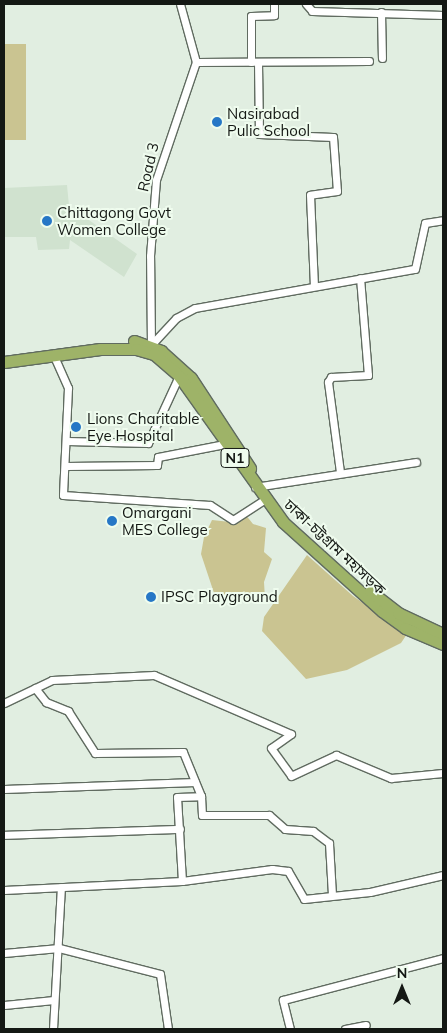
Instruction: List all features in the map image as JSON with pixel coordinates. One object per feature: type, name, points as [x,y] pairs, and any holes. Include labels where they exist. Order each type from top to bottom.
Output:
[{"type":"highway","points":[[4,356],[102,342],[151,344]]},
{"type":"highway","name":"ঢাকা-চট্টগ্রাম মহাসড়ক","points":[[151,344],[191,378],[257,485],[264,500],[304,542],[382,611],[405,628],[443,644]]},
{"type":"highway","name":"ঢাকা-চট্টগ্রাম মহাসড়ক","points":[[4,362],[53,354],[136,349],[154,354],[179,376],[225,444],[257,485],[285,515],[367,589],[398,613],[443,634]]},
{"type":"street","points":[[180,4],[196,62],[369,60]]},
{"type":"street","points":[[274,4],[274,14],[251,16],[259,134],[334,137],[337,191],[310,195],[314,286]]},
{"type":"street","points":[[306,4],[312,11],[443,15]]},
{"type":"street","points":[[381,12],[382,58]]},
{"type":"street","name":"Road 3","points":[[151,344],[150,256],[156,180],[196,62]]},
{"type":"street","points":[[151,344],[176,318],[196,308],[415,269],[425,223],[443,220]]},
{"type":"street","points":[[340,472],[328,382],[331,377],[368,375],[360,278]]},
{"type":"street","points":[[53,354],[68,388],[66,466],[63,495],[210,505],[233,520],[264,500]]},
{"type":"street","points":[[67,441],[148,444],[179,376]]},
{"type":"street","points":[[66,466],[157,465],[158,457],[225,444]]},
{"type":"street","points":[[257,485],[416,462]]},
{"type":"street","points":[[4,703],[55,680],[154,675],[291,734],[271,748],[291,776],[336,755],[391,778],[443,774]]},
{"type":"street","points":[[35,688],[46,702],[68,711],[95,753],[182,752],[201,796],[202,815],[268,815],[285,829],[313,831],[329,843],[332,895]]},
{"type":"street","points":[[4,789],[195,782]]},
{"type":"street","points":[[182,881],[177,797],[201,796]]},
{"type":"street","points":[[4,835],[180,829]]},
{"type":"street","points":[[4,890],[182,881],[272,869],[288,871],[304,899],[370,892],[443,875]]},
{"type":"street","points":[[53,1029],[61,887]]},
{"type":"street","points":[[4,953],[59,948],[160,974],[168,1029]]},
{"type":"street","points":[[290,1029],[283,1000],[443,958]]},
{"type":"street","points":[[4,1005],[54,1000]]},
{"type":"street","points":[[345,1029],[366,1025]]},
{"type":"shaded area","points":[[4,44],[26,44],[26,140],[4,140]]},
{"type":"shaded area","name":"Chittagong Govt Women College","points":[[67,185],[69,206],[137,254],[124,277],[70,240],[69,249],[38,250],[36,237],[4,237],[4,188]]},
{"type":"shaded area","points":[[245,514],[253,524],[266,528],[264,552],[272,559],[264,582],[265,599],[215,596],[201,554],[204,537],[212,520],[230,522]]},
{"type":"shaded area","points":[[307,555],[353,596],[407,634],[401,643],[347,670],[306,679],[262,631],[264,617]]},
{"type":"place","name":"Nasirabad Pulic School","points":[[217,122]]},
{"type":"place","name":"Chittagong Govt Women College","points":[[47,221]]},
{"type":"place","name":"Lions Charitable Eye Hospital","points":[[76,427]]},
{"type":"place","name":"Omargani MES College","points":[[112,521]]},
{"type":"place","name":"IPSC Playground","points":[[151,597]]}]
